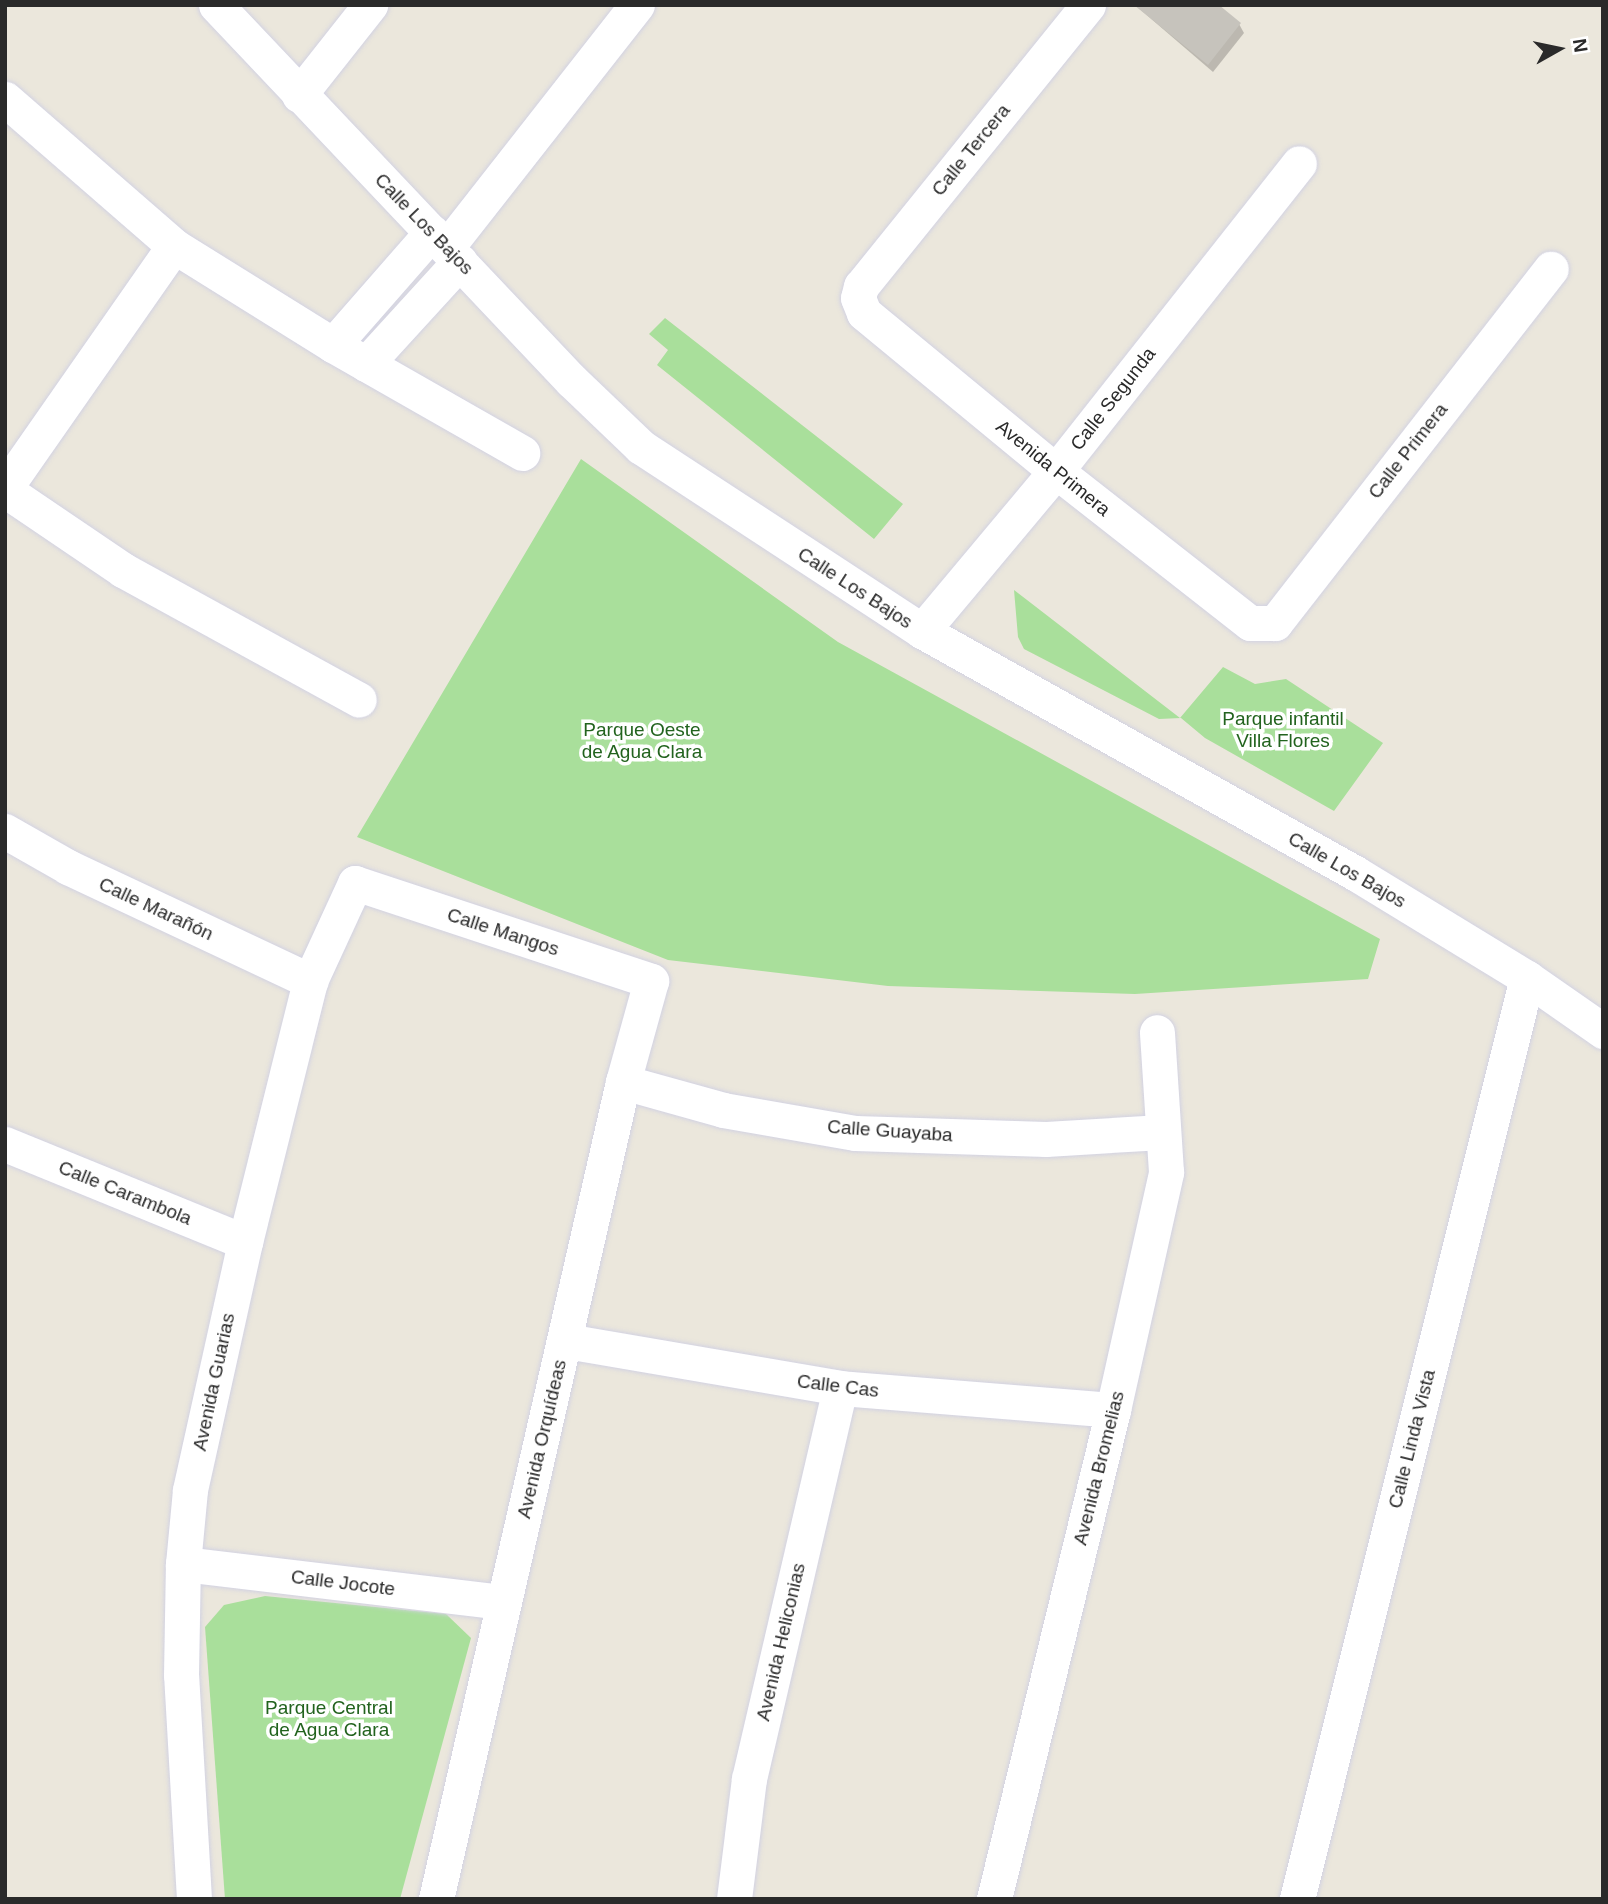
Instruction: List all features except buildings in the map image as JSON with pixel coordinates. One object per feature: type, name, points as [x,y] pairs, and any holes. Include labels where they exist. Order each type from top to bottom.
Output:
[{"type":"street","name":"Calle Los Bajos","points":[[216,5],[572,382],[641,447],[922,631],[1355,873],[1527,978],[1603,1031]]},
{"type":"street","points":[[299,95],[370,5]]},
{"type":"street","points":[[366,363],[446,247],[637,5]]},
{"type":"street","name":"Calle Tercera","points":[[858,298],[861,286],[1088,5]]},
{"type":"street","points":[[5,99],[174,246],[333,345],[522,453]]},
{"type":"street","name":"Calle Segunda","points":[[922,631],[1056,471],[1298,163]]},
{"type":"street","points":[[174,246],[5,489],[123,570],[359,700]]},
{"type":"street","points":[[333,345],[446,247]]},
{"type":"street","name":"Calle Primera","points":[[1261,626],[1275,623],[1551,268]]},
{"type":"street","name":"Avenida Primera","points":[[858,298],[864,313],[1056,471],[1261,626]]},
{"type":"street","name":"Calle Marañón","points":[[5,831],[68,867],[310,981]]},
{"type":"street","name":"Avenida Guarias","points":[[194,1899],[181,1675],[183,1564],[190,1490],[245,1242],[310,981],[355,883]]},
{"type":"street","name":"Calle Mangos","points":[[355,883],[651,981]]},
{"type":"street","name":"Calle Linda Vista","points":[[1297,1899],[1527,978]]},
{"type":"street","name":"Avenida Orquídeas","points":[[436,1899],[503,1602],[566,1341],[623,1082],[651,981]]},
{"type":"street","name":"Avenida Bromelias","points":[[994,1899],[1113,1410],[1166,1172],[1157,1032]]},
{"type":"street","name":"Calle Guayaba","points":[[623,1082],[723,1110],[855,1133],[1046,1139],[1162,1132]]},
{"type":"street","name":"Calle Carambola","points":[[7,1151],[245,1242]]},
{"type":"street","name":"Calle Cas","points":[[566,1341],[840,1388],[1113,1410]]},
{"type":"street","name":"Avenida Heliconias","points":[[734,1899],[749,1779],[840,1388]]},
{"type":"street","name":"Calle Jocote","points":[[183,1564],[503,1602]]},
{"type":"green space","points":[[665,318],[903,504],[874,539],[657,365],[668,350],[649,334]]},
{"type":"green space","name":"Parque Oeste de Agua Clara","points":[[581,459],[838,642],[1380,939],[1368,979],[1135,994],[888,986],[668,960],[357,837]]},
{"type":"green space","name":"Parque infantil Villa Flores","points":[[1014,590],[1180,718],[1223,667],[1255,684],[1286,679],[1383,743],[1334,811],[1205,738],[1181,718],[1159,719],[1024,649],[1018,637]]},
{"type":"green space","name":"Parque Central de Agua Clara","points":[[265,1596],[446,1614],[471,1638],[400,1899],[225,1899],[205,1627],[224,1605]]}]
